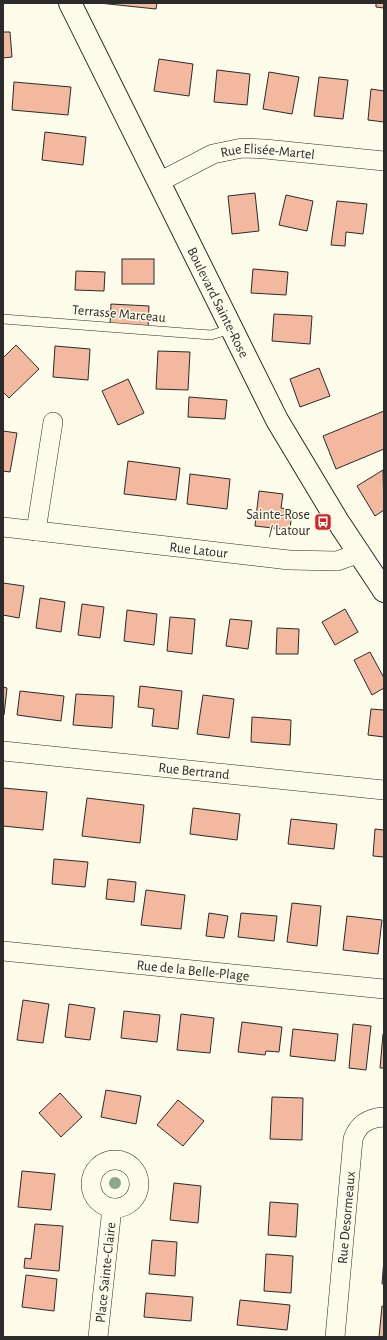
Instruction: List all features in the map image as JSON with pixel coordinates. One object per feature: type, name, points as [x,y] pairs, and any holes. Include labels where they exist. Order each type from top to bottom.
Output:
[{"type":"street","name":"Boulevard Sainte-Rose","points":[[70,3],[286,437],[384,591]]},
{"type":"street","name":"Rue Elisée-Martel","points":[[159,182],[213,154],[242,148],[384,161]]},
{"type":"street","points":[[36,531],[53,422]]},
{"type":"street","name":"Rue Latour","points":[[3,527],[289,560],[336,561],[360,553]]},
{"type":"street","name":"Rue Bertrand","points":[[3,751],[384,790]]},
{"type":"street","name":"Rue de la Belle-Plage","points":[[3,951],[384,989]]},
{"type":"street","name":"Rue Desormeaux","points":[[335,1337],[353,1139],[356,1131],[368,1120],[384,1117]]},
{"type":"street","name":"Place Sainte-Claire","points":[[98,1337],[112,1208]]},
{"type":"lane","name":"Terrasse Marceau","points":[[3,319],[211,334],[232,329]]},
{"type":"building","points":[[99,3],[157,3],[156,9]]},
{"type":"building","points":[[376,3],[384,3],[384,8],[376,7]]},
{"type":"building","points":[[3,32],[10,32],[12,57],[3,58]]},
{"type":"building","points":[[159,59],[193,64],[189,96],[154,91]]},
{"type":"building","points":[[217,70],[250,74],[247,105],[214,102]]},
{"type":"building","points":[[269,72],[299,77],[292,114],[263,109]]},
{"type":"building","points":[[319,77],[348,80],[343,119],[314,116]]},
{"type":"building","points":[[14,82],[71,87],[68,115],[12,110]]},
{"type":"building","points":[[371,89],[384,91],[384,122],[368,120]]},
{"type":"building","points":[[45,132],[86,137],[83,165],[42,160]]},
{"type":"building","points":[[255,193],[259,231],[232,234],[228,196]]},
{"type":"building","points":[[286,195],[313,201],[307,231],[279,225]]},
{"type":"building","points":[[337,201],[367,204],[363,234],[346,232],[345,246],[331,245]]},
{"type":"building","points":[[122,259],[154,259],[154,284],[122,284]]},
{"type":"building","points":[[253,269],[288,272],[286,295],[251,293]]},
{"type":"building","points":[[76,271],[105,272],[104,291],[75,290]]},
{"type":"building","points":[[111,304],[149,306],[148,328],[110,325]]},
{"type":"building","points":[[274,314],[312,316],[310,344],[272,341]]},
{"type":"building","points":[[16,345],[39,369],[9,398],[3,392],[3,358]]},
{"type":"building","points":[[55,346],[90,349],[88,380],[53,377]]},
{"type":"building","points":[[158,351],[190,352],[188,390],[156,389]]},
{"type":"building","points":[[319,368],[330,396],[300,407],[290,379]]},
{"type":"building","points":[[128,379],[144,413],[118,425],[102,391]]},
{"type":"building","points":[[189,397],[227,400],[225,419],[188,417]]},
{"type":"building","points":[[384,411],[384,449],[336,469],[323,436]]},
{"type":"building","points":[[3,431],[17,433],[10,472],[3,471]]},
{"type":"building","points":[[128,461],[180,468],[176,500],[124,494]]},
{"type":"building","points":[[383,470],[384,510],[375,516],[357,486]]},
{"type":"building","points":[[190,474],[230,479],[227,509],[187,504]]},
{"type":"building","points":[[259,491],[283,494],[281,508],[292,510],[290,530],[255,526]]},
{"type":"building","points":[[3,583],[24,586],[19,618],[3,615]]},
{"type":"building","points":[[40,598],[65,602],[61,632],[36,628]]},
{"type":"building","points":[[82,604],[104,607],[100,638],[78,635]]},
{"type":"building","points":[[345,609],[358,632],[335,645],[322,622]]},
{"type":"building","points":[[127,610],[157,614],[154,645],[124,641]]},
{"type":"building","points":[[170,617],[195,619],[192,654],[167,651]]},
{"type":"building","points":[[230,619],[252,621],[248,649],[226,646]]},
{"type":"building","points":[[277,628],[299,629],[298,654],[276,654]]},
{"type":"building","points":[[370,652],[384,678],[384,688],[372,695],[354,660]]},
{"type":"building","points":[[140,686],[182,691],[178,729],[152,726],[154,709],[138,707]]},
{"type":"building","points":[[3,687],[7,688],[4,715],[3,715]]},
{"type":"building","points":[[20,691],[64,696],[61,721],[17,715]]},
{"type":"building","points":[[76,694],[114,696],[112,728],[73,725]]},
{"type":"building","points":[[203,695],[234,699],[229,738],[197,734]]},
{"type":"building","points":[[371,709],[384,710],[384,737],[368,735]]},
{"type":"building","points":[[252,717],[291,720],[290,745],[251,742]]},
{"type":"building","points":[[3,788],[47,792],[43,830],[3,826]]},
{"type":"building","points":[[87,798],[144,805],[140,843],[82,836]]},
{"type":"building","points":[[193,808],[240,814],[237,840],[190,834]]},
{"type":"building","points":[[291,819],[337,824],[334,849],[288,844]]},
{"type":"building","points":[[375,829],[384,830],[384,857],[373,856]]},
{"type":"building","points":[[54,859],[88,862],[85,887],[52,884]]},
{"type":"building","points":[[108,879],[136,882],[134,902],[106,899]]},
{"type":"building","points":[[146,890],[185,895],[181,929],[141,925]]},
{"type":"building","points":[[292,903],[321,906],[317,946],[287,942]]},
{"type":"building","points":[[209,913],[228,916],[224,938],[206,936]]},
{"type":"building","points":[[241,913],[277,916],[274,941],[238,937]]},
{"type":"building","points":[[347,916],[382,920],[378,954],[343,950]]},
{"type":"building","points":[[23,1000],[49,1004],[43,1043],[17,1040]]},
{"type":"building","points":[[69,1004],[95,1008],[90,1040],[65,1037]]},
{"type":"building","points":[[124,1011],[160,1015],[157,1042],[121,1038]]},
{"type":"building","points":[[181,1014],[214,1018],[210,1053],[177,1050]]},
{"type":"building","points":[[242,1022],[282,1027],[279,1052],[266,1051],[265,1055],[238,1052]]},
{"type":"building","points":[[353,1024],[371,1026],[366,1070],[349,1068]]},
{"type":"building","points":[[293,1029],[338,1034],[335,1061],[290,1056]]},
{"type":"building","points":[[383,1034],[384,1068],[380,1068]]},
{"type":"building","points":[[106,1090],[141,1096],[136,1124],[101,1117]]},
{"type":"building","points":[[60,1093],[82,1117],[61,1137],[39,1113]]},
{"type":"building","points":[[272,1097],[303,1098],[302,1140],[270,1139]]},
{"type":"building","points":[[178,1100],[204,1121],[183,1146],[157,1125]]},
{"type":"building","points":[[22,1171],[55,1174],[51,1210],[18,1207]]},
{"type":"building","points":[[174,1183],[201,1186],[198,1223],[170,1220]]},
{"type":"building","points":[[270,1202],[298,1204],[296,1237],[268,1235]]},
{"type":"building","points":[[35,1224],[63,1226],[59,1271],[24,1268],[25,1258],[31,1259]]},
{"type":"building","points":[[152,1240],[177,1242],[175,1276],[149,1274]]},
{"type":"building","points":[[266,1254],[293,1256],[291,1293],[264,1291]]},
{"type":"building","points":[[384,1259],[384,1284],[382,1284]]},
{"type":"building","points":[[26,1275],[57,1279],[54,1311],[22,1307]]},
{"type":"building","points":[[146,1293],[193,1297],[191,1321],[144,1317]]},
{"type":"building","points":[[240,1300],[290,1305],[287,1330],[237,1325]]},
{"type":"building","points":[[382,1306],[384,1307],[384,1337],[379,1337]]},
{"type":"place","name":"Sainte-Rose / Latour","points":[[323,522]]}]
